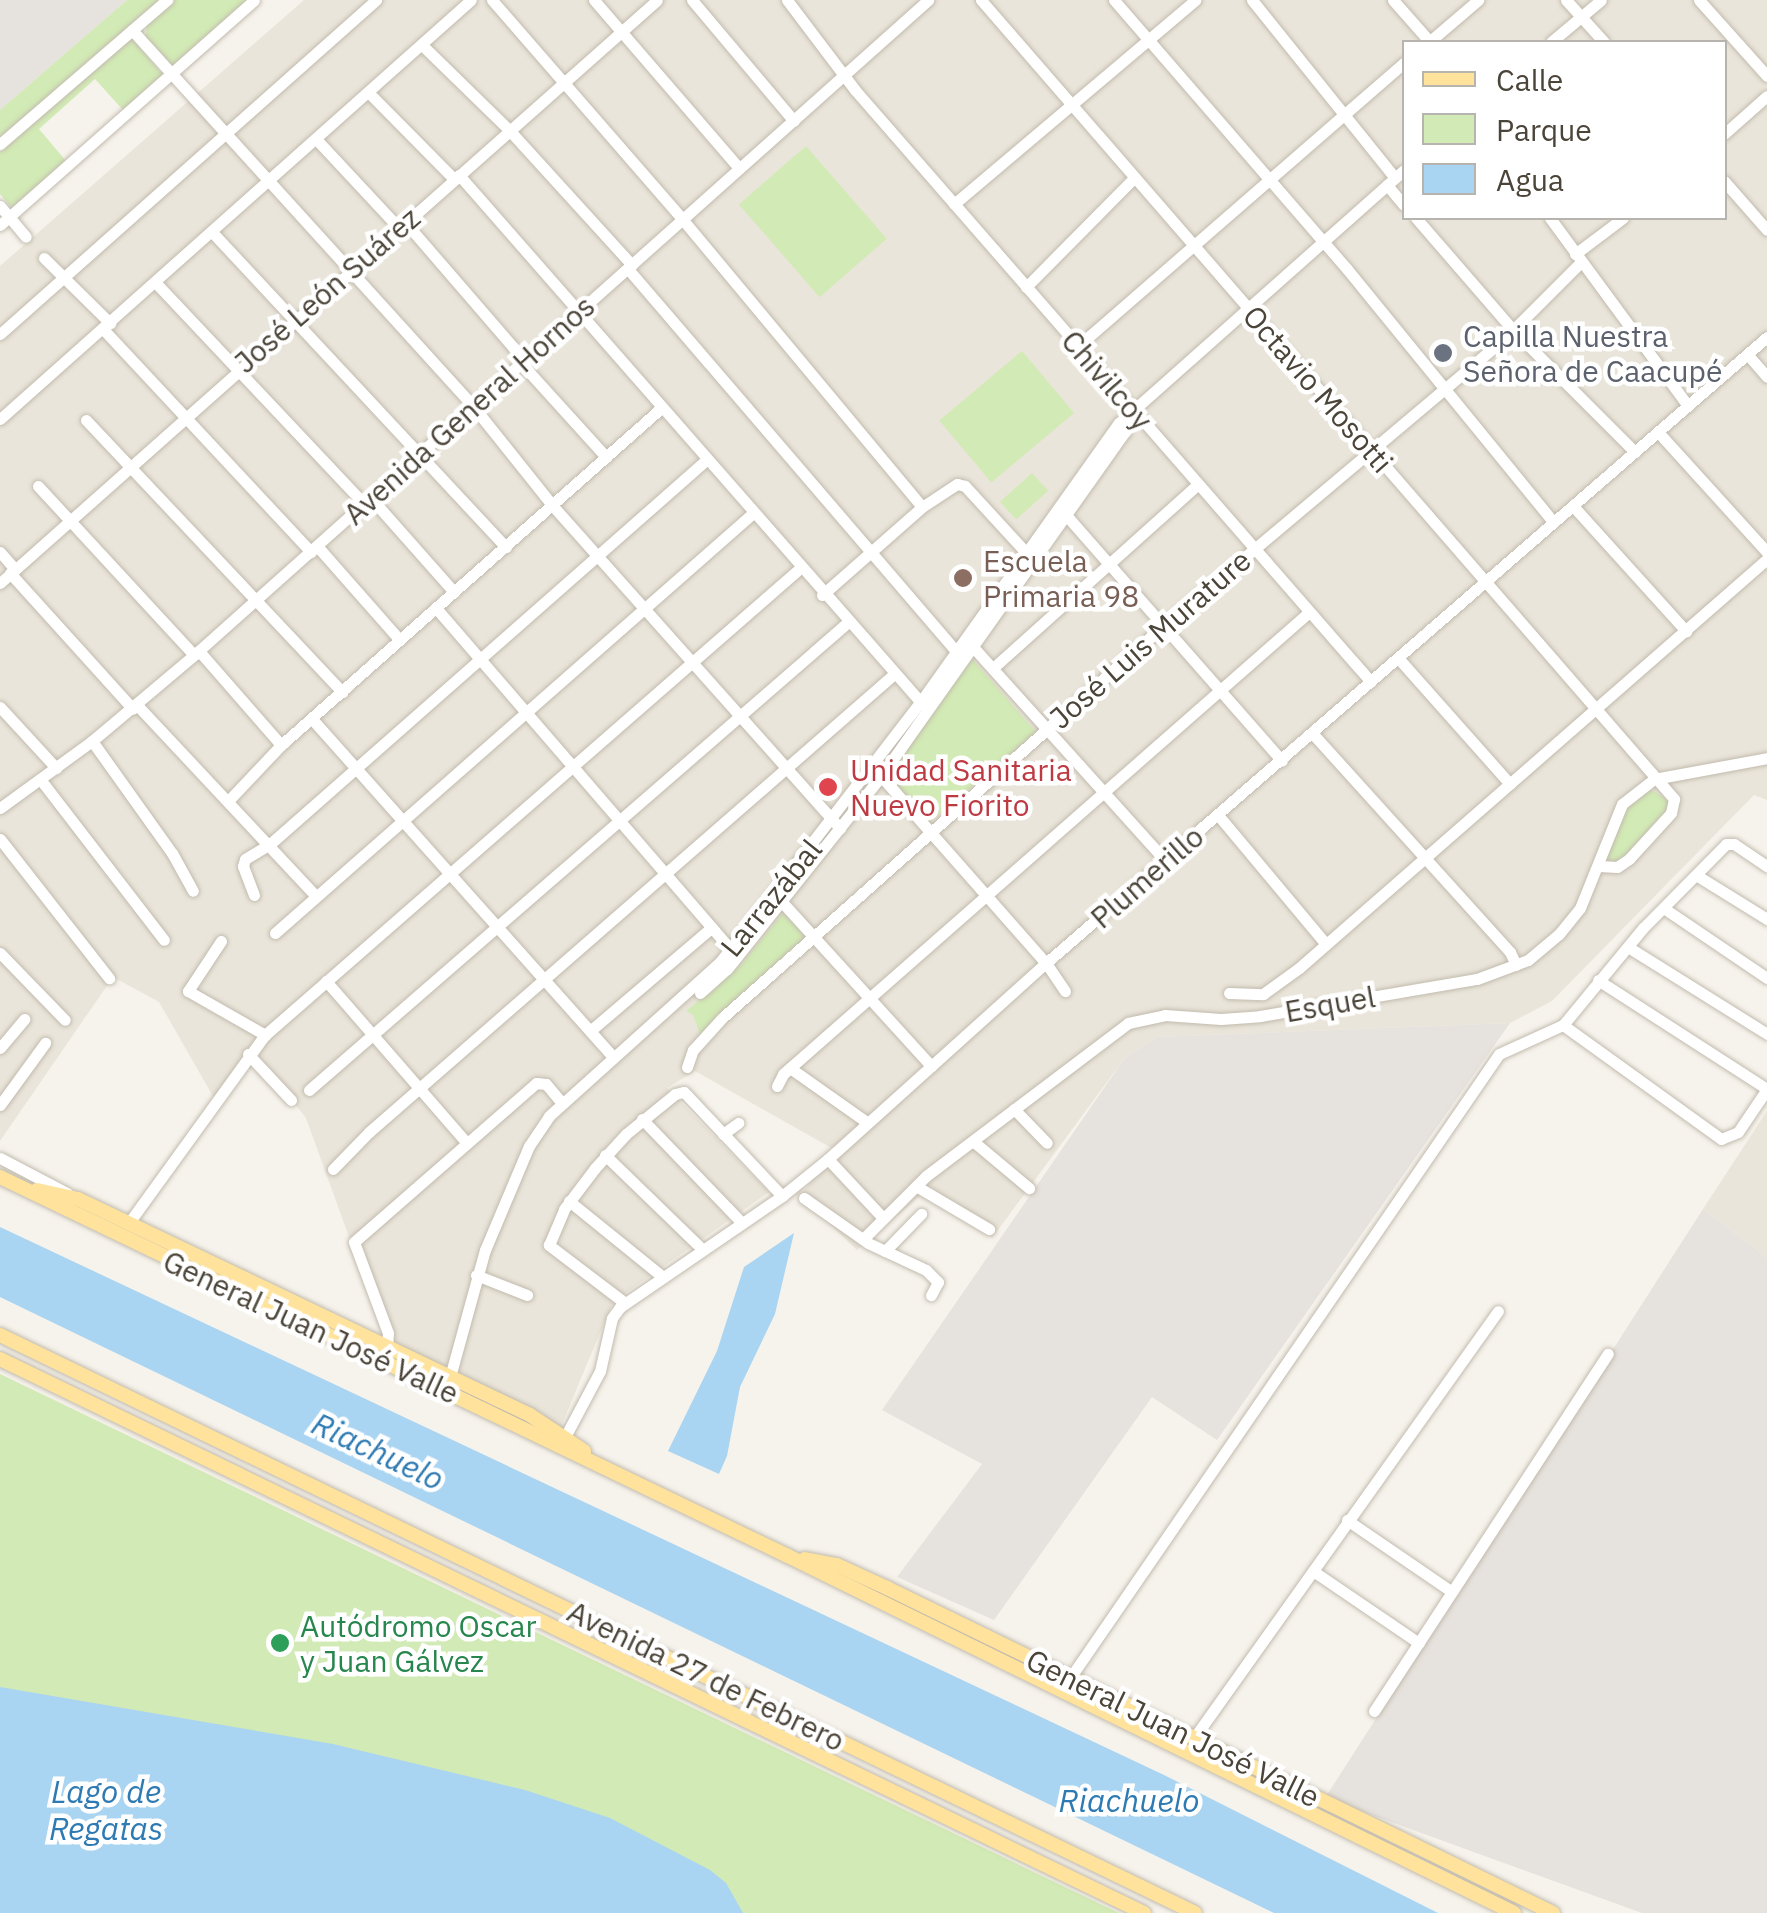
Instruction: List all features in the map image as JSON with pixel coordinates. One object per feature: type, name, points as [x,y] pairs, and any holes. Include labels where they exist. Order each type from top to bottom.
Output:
[{"type":"main road","name":"General Juan José Valle","points":[[0,1177],[566,1436],[602,1466]]},
{"type":"main road","name":"General Juan José Valle","points":[[22,1187],[72,1196],[386,1347],[602,1466],[1514,1913]]},
{"type":"main road","name":"Avenida 27 de Febrero","points":[[0,1335],[1195,1913]]},
{"type":"main road","name":"Avenida 27 de Febrero","points":[[0,1358],[1144,1913]]},
{"type":"main road","name":"General Juan José Valle","points":[[788,1556],[837,1565],[1553,1913]]},
{"type":"street","points":[[0,144],[167,0]]},
{"type":"street","points":[[4,221],[254,0]]},
{"type":"street","points":[[0,334],[376,0]]},
{"type":"street","points":[[0,419],[471,0]]},
{"type":"street","points":[[492,0],[684,220],[922,508]]},
{"type":"street","points":[[594,0],[739,168]]},
{"type":"street","name":"José León Suárez","points":[[0,583],[238,368],[658,0]]},
{"type":"street","points":[[692,0],[794,121]]},
{"type":"street","name":"Chivilcoy","points":[[787,0],[954,204],[1371,682]]},
{"type":"street","name":"Avenida General Hornos","points":[[0,808],[135,707],[928,0]]},
{"type":"street","name":"Octavio Mosotti","points":[[980,0],[1486,580],[1654,780]]},
{"type":"street","points":[[1114,0],[1323,242],[1553,522]]},
{"type":"street","points":[[954,204],[1195,0]]},
{"type":"street","points":[[1252,0],[1396,178]]},
{"type":"street","points":[[1393,0],[1427,40]]},
{"type":"street","points":[[1431,40],[1478,0]]},
{"type":"street","points":[[1566,0],[1602,40]]},
{"type":"street","points":[[1553,40],[1601,0]]},
{"type":"street","points":[[1699,0],[1767,76]]},
{"type":"street","points":[[132,30],[225,138],[473,406],[552,506],[836,825]]},
{"type":"street","points":[[422,45],[510,131],[630,267],[960,656]]},
{"type":"street","points":[[1078,346],[1402,65]]},
{"type":"street","points":[[369,93],[457,177],[924,707]]},
{"type":"street","points":[[1727,131],[1767,96]]},
{"type":"street","points":[[316,139],[402,225],[606,457]]},
{"type":"street","points":[[1026,288],[1134,178]]},
{"type":"street","name":"Larrazábal","points":[[960,656],[973,647],[1112,432],[1396,178]]},
{"type":"street","points":[[1727,184],[1767,230]]},
{"type":"street","points":[[0,206],[4,221],[26,237]]},
{"type":"street","points":[[1418,220],[1512,329],[1634,452]]},
{"type":"street","points":[[1551,220],[1688,406]]},
{"type":"street","name":"José Luis Murature","points":[[686,1067],[693,1050],[722,1018],[1253,548],[1512,329],[1620,220]]},
{"type":"street","points":[[212,232],[506,547]]},
{"type":"street","points":[[44,258],[184,416],[400,640]]},
{"type":"street","points":[[155,282],[454,592]]},
{"type":"street","name":"Plumerillo","points":[[625,1303],[782,1196],[828,1159],[1046,963],[1767,337]]},
{"type":"street","points":[[1748,355],[1767,377]]},
{"type":"street","points":[[229,800],[282,745],[660,409]]},
{"type":"street","name":"Larrazábal","points":[[448,1384],[476,1276],[528,1146],[561,1102],[734,952],[782,902],[1030,557],[1066,515],[1130,424],[1133,410]]},
{"type":"street","points":[[86,420],[342,692]]},
{"type":"street","points":[[1229,993],[1263,994],[1596,710],[1767,556],[1658,432]]},
{"type":"street","points":[[254,895],[243,862],[270,844],[705,461]]},
{"type":"street","points":[[822,595],[953,485],[961,484],[1030,557]]},
{"type":"street","points":[[993,668],[1198,484]]},
{"type":"street","points":[[38,486],[282,745]]},
{"type":"street","points":[[1572,506],[1686,631]]},
{"type":"street","points":[[275,933],[752,514]]},
{"type":"street","points":[[1066,515],[1282,761]]},
{"type":"street","points":[[0,552],[12,571],[135,707],[229,800],[316,896]]},
{"type":"street","points":[[128,1224],[264,1035],[800,569]]},
{"type":"street","points":[[436,608],[734,952]]},
{"type":"street","points":[[777,1086],[790,1068],[1308,612]]},
{"type":"street","points":[[309,1090],[847,623]]},
{"type":"street","points":[[973,647],[1164,860]]},
{"type":"street","points":[[1399,658],[1510,784]]},
{"type":"street","points":[[333,1169],[542,980],[893,675]]},
{"type":"street","points":[[0,707],[56,768]]},
{"type":"street","name":"Larrazábal","points":[[700,993],[836,825],[881,776],[924,707]]},
{"type":"street","points":[[312,720],[613,1057]]},
{"type":"street","points":[[1312,734],[1516,965]]},
{"type":"street","points":[[92,741],[172,853],[193,891]]},
{"type":"street","name":"Esquel","points":[[863,1239],[916,1186],[1014,1108],[1121,1028],[1141,1018],[1165,1014],[1220,1020],[1260,1016],[1478,980],[1536,955],[1568,924],[1599,866],[1618,808],[1654,780],[1767,758]]},
{"type":"street","points":[[881,776],[1046,963],[1065,992]]},
{"type":"street","points":[[40,779],[164,940]]},
{"type":"street","points":[[1599,866],[1622,864],[1673,810],[1674,799],[1654,780]]},
{"type":"street","points":[[1218,816],[1324,943]]},
{"type":"street","points":[[0,838],[110,978]]},
{"type":"street","points":[[1070,1678],[1494,1060],[1519,1042],[1563,1025],[1628,947],[1730,844],[1767,866]]},
{"type":"street","points":[[1696,875],[1767,920]]},
{"type":"street","points":[[782,902],[931,1066]]},
{"type":"street","points":[[1665,908],[1767,978]]},
{"type":"street","points":[[590,1032],[712,928]]},
{"type":"street","points":[[221,941],[188,991],[264,1035]]},
{"type":"street","points":[[1628,947],[1767,1034]]},
{"type":"street","points":[[0,953],[66,1020]]},
{"type":"street","points":[[1563,1025],[1720,1139],[1738,1132],[1767,1089],[1598,980]]},
{"type":"street","points":[[326,981],[466,1142]]},
{"type":"street","points":[[0,1048],[24,1019]]},
{"type":"street","points":[[0,1105],[45,1043]]},
{"type":"street","points":[[248,1054],[292,1100]]},
{"type":"street","points":[[790,1068],[868,1123]]},
{"type":"street","points":[[386,1347],[388,1333],[354,1242],[536,1082],[546,1084],[561,1102]]},
{"type":"street","points":[[566,1436],[600,1371],[614,1312],[625,1303],[553,1253],[548,1245],[569,1201],[605,1156],[642,1119],[675,1094],[684,1092],[782,1196]]},
{"type":"street","points":[[1014,1108],[1047,1143]]},
{"type":"street","points":[[642,1119],[742,1223]]},
{"type":"street","points":[[723,1134],[738,1123]]},
{"type":"street","points":[[974,1142],[1029,1188]]},
{"type":"street","points":[[605,1156],[703,1250]]},
{"type":"street","name":"General Juan José Valle","points":[[0,1158],[72,1196]]},
{"type":"street","points":[[828,1159],[882,1217]]},
{"type":"street","points":[[916,1186],[989,1229]]},
{"type":"street","points":[[804,1198],[863,1239],[920,1266],[938,1282],[932,1295]]},
{"type":"street","points":[[569,1201],[663,1277]]},
{"type":"street","points":[[885,1251],[920,1214]]},
{"type":"street","points":[[476,1276],[527,1295]]},
{"type":"street","points":[[1194,1738],[1498,1311]]},
{"type":"street","points":[[1374,1711],[1608,1354]]},
{"type":"street","points":[[1347,1520],[1452,1592]]},
{"type":"street","points":[[1313,1571],[1419,1643]]},
{"type":"shaded area","points":[[0,0],[127,0],[0,110]]},
{"type":"shaded area","points":[[304,0],[1767,0],[1767,800],[1754,795],[1552,1001],[1510,1023],[1157,1037],[1124,1059],[992,1238],[931,1187],[857,1250],[800,1196],[835,1150],[695,1071],[667,1088],[769,1192],[613,1302],[557,1436],[388,1345],[306,1118],[250,1047],[214,1098],[159,1002],[113,977],[0,1141],[0,266]]},
{"type":"shaded area","points":[[1510,1023],[1217,1440],[1152,1397],[994,1620],[897,1577],[982,1464],[882,1410],[1124,1059],[1157,1037]]},
{"type":"shaded area","points":[[1767,1111],[1767,1258],[1703,1209]]},
{"type":"shaded area","points":[[1703,1209],[1767,1258],[1767,1913],[1642,1913],[1325,1798]]},
{"type":"green space","points":[[127,0],[160,0],[0,138],[0,110]]},
{"type":"green space","points":[[175,0],[247,0],[171,67],[145,37],[147,25]]},
{"type":"green space","points":[[131,37],[163,75],[123,110],[95,79],[39,129],[66,161],[12,208],[0,194],[0,152]]},
{"type":"green space","points":[[806,146],[887,239],[820,297],[739,204]]},
{"type":"green space","points":[[1022,351],[1074,413],[991,482],[939,420]]},
{"type":"green space","points":[[1032,473],[1048,491],[1016,520],[1000,502]]},
{"type":"green space","points":[[972,659],[1036,732],[928,824],[887,782],[886,771]]},
{"type":"green space","points":[[1652,790],[1672,803],[1669,808],[1625,857],[1616,862],[1606,859],[1614,823],[1630,802]]},
{"type":"green space","points":[[783,913],[807,938],[700,1034],[693,1015],[686,1011],[741,965]]},
{"type":"green space","name":"Autódromo Oscar y Juan Gálvez","points":[[0,1374],[1119,1913],[0,1913]]},
{"type":"water","name":"Riachuelo","points":[[0,1227],[1164,1775],[1438,1913],[1274,1913],[0,1297]]},
{"type":"water","points":[[794,1233],[775,1314],[740,1387],[727,1456],[719,1474],[668,1451],[717,1351],[744,1267]]},
{"type":"water","name":"Lago de Regatas","points":[[0,1687],[333,1744],[525,1790],[610,1818],[710,1870],[726,1883],[743,1913],[0,1913]]},
{"type":"place","name":"Capilla Nuestra Señora de Caacupé","points":[[1443,353]]},
{"type":"place","name":"Escuela Primaria 98","points":[[963,578]]},
{"type":"place","name":"Unidad Sanitaria Nuevo Fiorito","points":[[828,787]]},
{"type":"place","name":"Autódromo Oscar y Juan Gálvez","points":[[280,1643]]}]
